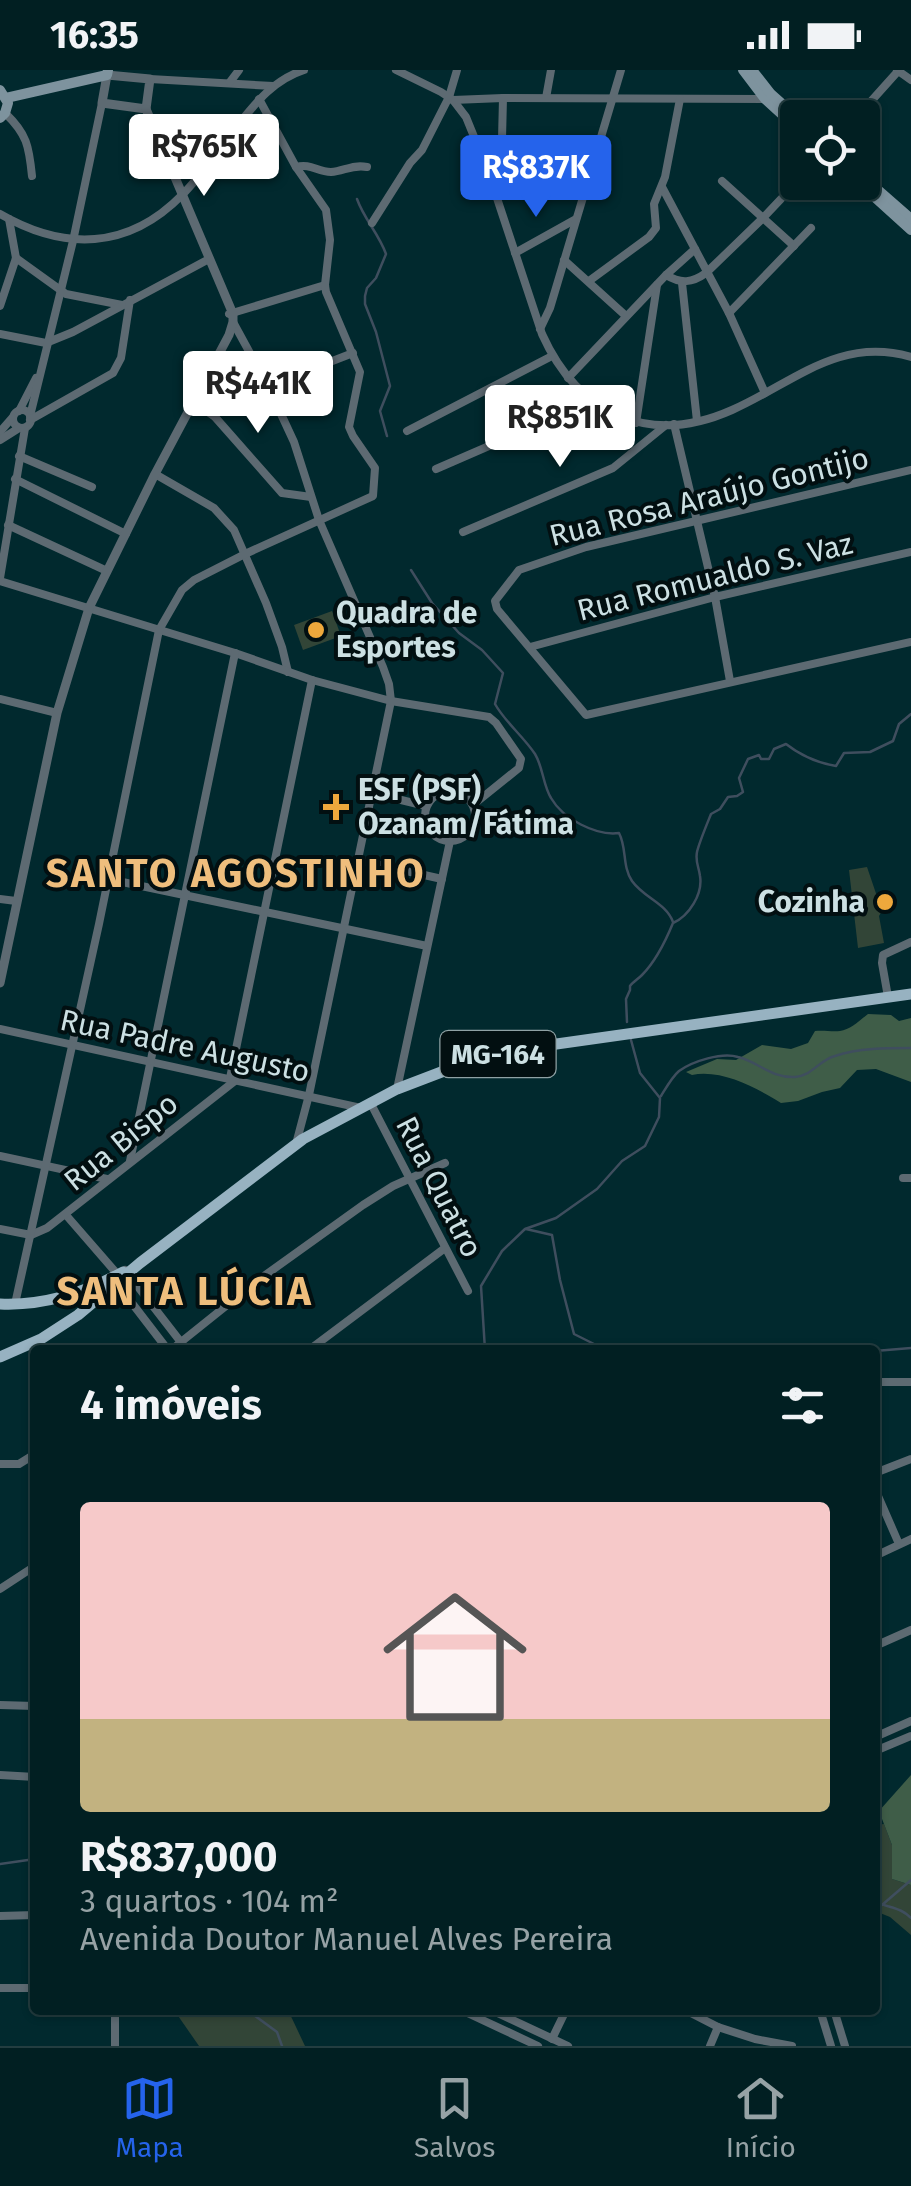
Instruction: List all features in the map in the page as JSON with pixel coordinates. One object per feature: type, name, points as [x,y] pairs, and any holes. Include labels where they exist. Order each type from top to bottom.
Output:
[{"type":"main road","points":[[743,70],[780,113]]},
{"type":"main road","points":[[752,70],[780,100]]},
{"type":"main road","points":[[2,117],[7,108],[2,90],[69,84],[107,73]]},
{"type":"main road","points":[[880,197],[910,225]]},
{"type":"main road","name":"MG-164","points":[[118,1277],[296,1144],[366,1105],[464,1063],[514,1050],[911,994]]},
{"type":"main road","points":[[0,1304],[67,1296],[118,1277]]},
{"type":"main road","points":[[0,1357],[41,1339],[78,1315],[118,1277]]},
{"type":"main road","points":[[67,1296],[80,1301],[78,1315]]},
{"type":"street","points":[[66,70],[69,84]]},
{"type":"street","points":[[230,82],[239,70]]},
{"type":"street","points":[[0,214],[29,228],[73,240],[120,235],[135,229],[182,196],[260,98],[273,86],[304,70]]},
{"type":"street","points":[[396,70],[418,79],[461,109],[474,134],[552,356],[568,378],[608,412],[649,425],[696,421],[720,415],[813,366],[841,356],[882,351],[911,357]]},
{"type":"street","points":[[372,224],[451,99],[457,70]]},
{"type":"street","points":[[546,98],[551,70]]},
{"type":"street","points":[[540,329],[550,308],[621,70]]},
{"type":"street","points":[[762,83],[766,70]]},
{"type":"street","points":[[872,100],[898,70],[911,80]]},
{"type":"street","points":[[273,86],[107,73],[73,240],[19,456],[0,580],[312,680],[390,701],[489,718],[520,759],[519,768],[472,805]]},
{"type":"street","points":[[152,74],[146,109],[230,315],[294,442],[320,520],[389,684],[390,701],[372,793],[296,1144]]},
{"type":"street","points":[[15,1304],[159,630],[186,584],[373,496],[375,468],[349,426],[360,372],[325,285],[330,240],[326,210],[296,167],[260,98]]},
{"type":"street","points":[[502,98],[502,139],[508,153]]},
{"type":"street","points":[[589,281],[653,233],[657,223],[654,204],[662,186],[680,98]]},
{"type":"street","points":[[451,99],[765,99]]},
{"type":"street","points":[[102,103],[146,109]]},
{"type":"street","points":[[2,117],[21,128],[29,148],[32,176]]},
{"type":"street","points":[[496,196],[595,157]]},
{"type":"street","points":[[296,167],[307,164],[326,172],[358,164],[367,166]]},
{"type":"street","points":[[722,181],[794,246]]},
{"type":"street","points":[[662,186],[729,313],[765,394]]},
{"type":"street","points":[[666,275],[682,283],[697,280],[780,200]]},
{"type":"street","points":[[0,306],[16,258],[9,219]]},
{"type":"street","points":[[515,253],[576,219]]},
{"type":"street","points":[[729,313],[811,228]]},
{"type":"street","points":[[568,378],[695,249]]},
{"type":"street","points":[[16,258],[70,295],[126,302]]},
{"type":"street","points":[[0,334],[46,343],[209,259]]},
{"type":"street","points":[[564,260],[626,316]]},
{"type":"street","points":[[682,283],[696,421]]},
{"type":"street","points":[[230,315],[325,285]]},
{"type":"street","points":[[636,422],[657,285]]},
{"type":"street","points":[[0,440],[114,372],[121,358],[126,302]]},
{"type":"street","points":[[0,984],[56,713],[89,608],[224,344],[230,315]]},
{"type":"street","points":[[268,386],[353,353]]},
{"type":"street","points":[[407,431],[552,356]]},
{"type":"street","points":[[26,423],[13,421],[40,370]]},
{"type":"street","points":[[436,469],[593,401]]},
{"type":"street","points":[[194,402],[214,417],[282,493],[311,497]]},
{"type":"street","points":[[0,432],[17,413],[26,412],[26,423]]},
{"type":"street","points":[[670,424],[715,598],[730,681]]},
{"type":"street","points":[[463,532],[613,468],[670,424]]},
{"type":"street","points":[[19,456],[92,488]]},
{"type":"street","name":"Rua Rosa Araújo Gontijo","points":[[530,647],[497,610],[495,601],[519,570],[586,546],[911,470]]},
{"type":"street","points":[[156,474],[226,518],[272,618],[288,672]]},
{"type":"street","points":[[15,479],[126,534]]},
{"type":"street","points":[[0,542],[8,528]]},
{"type":"street","points":[[8,528],[108,571]]},
{"type":"street","name":"Rua Romualdo S. Vaz","points":[[530,647],[911,552]]},
{"type":"street","points":[[530,647],[586,715],[911,642]]},
{"type":"street","points":[[130,1161],[236,654]]},
{"type":"street","points":[[233,1079],[312,680]]},
{"type":"street","points":[[0,699],[56,713]]},
{"type":"street","points":[[372,793],[426,806]]},
{"type":"street","points":[[461,793],[472,805],[474,822],[466,836],[450,841],[429,830],[424,814],[437,794],[461,793]]},
{"type":"street","points":[[398,1090],[450,841]]},
{"type":"street","points":[[358,860],[442,879]]},
{"type":"street","points":[[108,879],[427,946]]},
{"type":"street","points":[[0,898],[16,902]]},
{"type":"street","points":[[888,997],[883,955],[911,942]]},
{"type":"street","name":"Rua Padre Augusto","points":[[0,1029],[366,1105]]},
{"type":"street","name":"Rua Bispo","points":[[30,1236],[66,1215],[233,1079]]},
{"type":"street","name":"Rua Quatro","points":[[366,1105],[468,1291]]},
{"type":"street","points":[[0,1156],[107,1179]]},
{"type":"street","points":[[185,1345],[258,1281],[363,1205],[409,1178],[445,1163]]},
{"type":"street","points":[[66,1215],[183,1345]]},
{"type":"street","points":[[0,1229],[30,1236]]},
{"type":"street","points":[[316,1345],[446,1248]]},
{"type":"street","points":[[118,1277],[166,1345]]},
{"type":"street","points":[[880,1382],[911,1382]]},
{"type":"street","points":[[0,1464],[20,1464],[30,1457]]},
{"type":"street","points":[[880,1471],[911,1458]]},
{"type":"street","points":[[880,1500],[899,1544]]},
{"type":"street","points":[[880,1554],[911,1538]]},
{"type":"street","points":[[0,1589],[30,1569]]},
{"type":"street","points":[[880,1644],[911,1630]]},
{"type":"street","points":[[0,1705],[30,1706]]},
{"type":"street","points":[[880,1735],[911,1721]]},
{"type":"street","points":[[880,1750],[911,1736]]},
{"type":"street","points":[[0,1775],[30,1777]]},
{"type":"street","points":[[0,1916],[30,1916]]},
{"type":"street","points":[[0,1988],[30,1988]]},
{"type":"street","points":[[115,2015],[115,2046]]},
{"type":"street","points":[[472,2015],[538,2046]]},
{"type":"street","points":[[502,2015],[568,2046]]},
{"type":"street","points":[[552,2038],[564,2015]]},
{"type":"street","points":[[698,2015],[718,2027],[792,2046]]},
{"type":"street","points":[[821,2015],[830,2046]]},
{"type":"street","points":[[836,2015],[845,2046]]},
{"type":"street","points":[[710,2046],[718,2027]]},
{"type":"green space","points":[[332,611],[341,636],[303,650],[294,625]]},
{"type":"green space","points":[[867,867],[882,911],[879,916],[884,943],[858,948],[849,870]]},
{"type":"green space","points":[[868,1014],[891,1015],[899,1021],[911,1018],[911,1082],[876,1069],[857,1070],[840,1088],[781,1103],[727,1077],[686,1072],[717,1059],[736,1060],[762,1045],[791,1049],[808,1043],[815,1031],[844,1030]]},
{"type":"green space","points":[[911,1775],[911,1885],[892,1879],[892,1845],[880,1810]]},
{"type":"green space","points":[[880,1824],[884,1824],[892,1845],[892,1879],[911,1885],[911,1935],[880,1913]]},
{"type":"green space","points":[[177,2015],[290,2015],[305,2046],[199,2046]]},
{"type":"waterway","points":[[357,199],[386,254],[367,288],[365,304],[390,386],[380,411],[387,436]]},
{"type":"waterway","points":[[411,570],[432,603],[503,673],[495,704],[535,754],[556,806],[591,829],[619,833],[632,881],[673,922]]},
{"type":"waterway","points":[[627,1022],[630,986],[651,964],[673,923],[694,904],[700,883],[697,856],[701,839],[711,814],[728,797],[743,792],[739,778],[748,759],[759,755],[769,759],[774,749],[786,744],[810,758],[836,766],[844,753],[870,752],[893,741],[899,724],[911,714]]},
{"type":"waterway","points":[[485,1345],[481,1286],[502,1251],[525,1229],[556,1218],[597,1189],[622,1161],[645,1146],[659,1117],[660,1098],[640,1073],[631,1040]]},
{"type":"waterway","points":[[661,1096],[679,1071],[716,1057],[738,1057],[778,1075],[795,1077],[844,1053],[911,1048]]},
{"type":"waterway","points":[[526,1229],[552,1235],[574,1334],[596,1345]]},
{"type":"waterway","points":[[880,1351],[911,1348]]},
{"type":"waterway","points":[[0,1864],[30,1860]]},
{"type":"waterway","points":[[882,1905],[911,1880]]},
{"type":"waterway","points":[[880,1903],[911,1918]]},
{"type":"waterway","points":[[254,2015],[277,2032],[282,2046]]},
{"type":"place","name":"Quadra de Esportes","points":[[316,630]]},
{"type":"place","name":"ESF (PSF) Ozanam/Fátima","points":[[336,807]]},
{"type":"place","name":"Cozinha","points":[[885,902]]},
{"type":"district","name":"SANTO AGOSTINHO","points":[[236,873]]},
{"type":"district","name":"SANTA LÚCIA","points":[[185,1291]]}]
